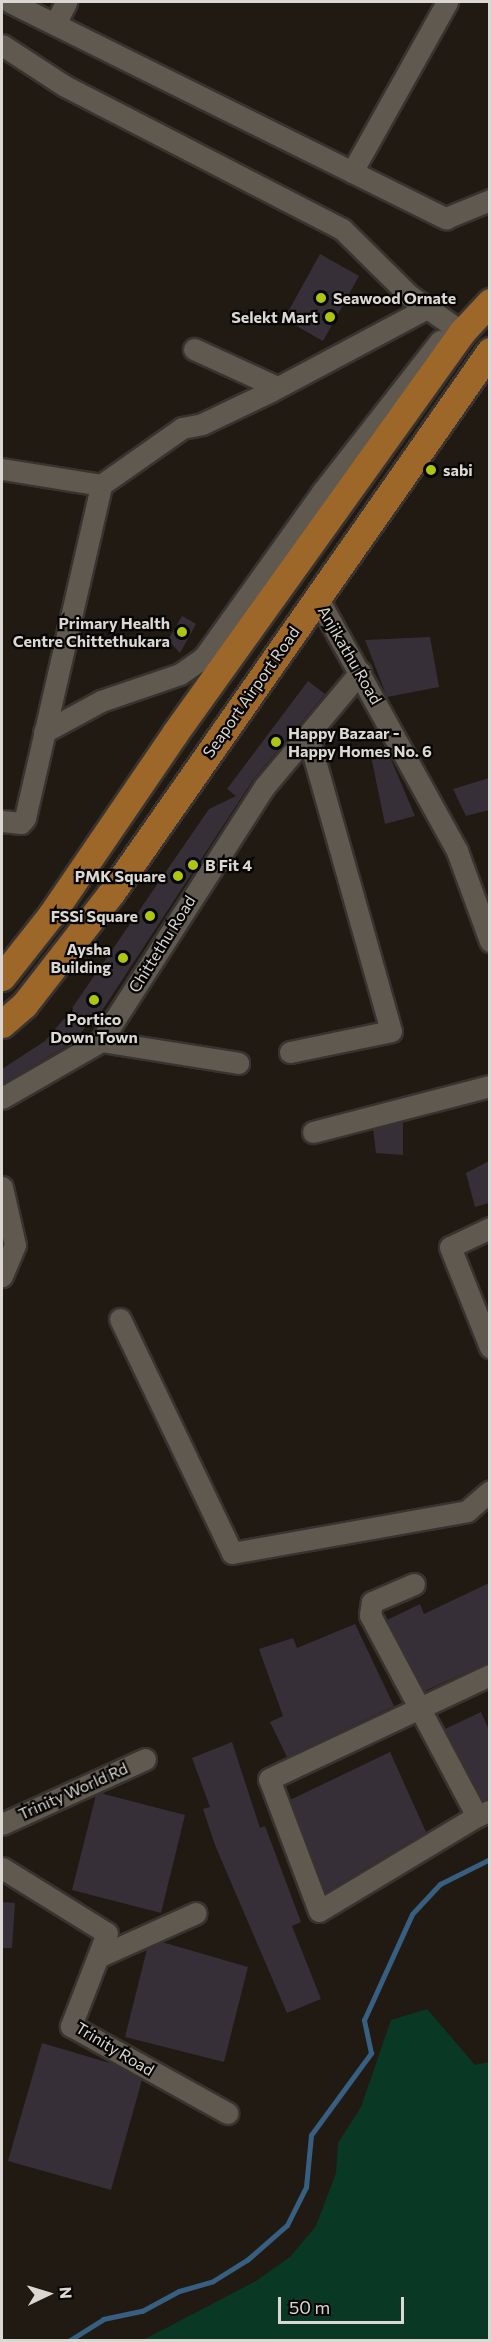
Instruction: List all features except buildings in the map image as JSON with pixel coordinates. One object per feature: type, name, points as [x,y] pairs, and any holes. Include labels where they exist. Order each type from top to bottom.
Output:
[{"type":"main road","points":[[2,976],[51,915],[457,328],[489,302]]},
{"type":"main road","name":"Seaport Airport Road","points":[[2,1024],[70,949],[489,351]]},
{"type":"street","points":[[10,2],[446,218],[489,200]]},
{"type":"street","points":[[55,24],[66,2]]},
{"type":"street","points":[[352,172],[447,2]]},
{"type":"street","points":[[2,45],[65,86],[342,229],[425,309],[457,328],[322,492],[204,657],[180,674],[101,701],[44,732]]},
{"type":"street","points":[[2,821],[24,820],[100,485],[182,428],[202,424],[425,309]]},
{"type":"street","points":[[194,349],[277,387]]},
{"type":"street","points":[[2,469],[100,485]]},
{"type":"street","name":"Anjikathu Road","points":[[317,597],[457,851],[489,941]]},
{"type":"street","name":"Chittethu Road","points":[[2,1098],[101,1041],[264,787],[360,672]]},
{"type":"street","points":[[290,1052],[392,1031],[311,747],[313,729]]},
{"type":"street","points":[[101,1041],[238,1063]]},
{"type":"street","points":[[313,1132],[489,1086]]},
{"type":"street","points":[[2,1187],[15,1245],[2,1276]]},
{"type":"street","points":[[489,1228],[450,1247],[489,1347]]},
{"type":"street","points":[[120,1319],[232,1553],[466,1511],[489,1491]]},
{"type":"street","points":[[414,1584],[372,1602],[370,1608],[419,1709],[483,1814],[319,1911],[269,1779],[419,1709],[489,1675]]},
{"type":"street","name":"Trinity World Rd","points":[[2,1824],[145,1759]]},
{"type":"street","name":"Trinity Road","points":[[2,1868],[107,1933],[71,2026],[227,2114]]},
{"type":"street","points":[[98,1957],[196,1913]]},
{"type":"green space","points":[[427,2009],[475,2065],[489,2062],[489,2340],[143,2340],[256,2281],[290,2257],[316,2226],[336,2173],[338,2143],[361,2107],[391,2020]]},
{"type":"waterway","points":[[70,2340],[103,2319],[142,2311],[179,2291],[213,2281],[247,2260],[287,2225],[306,2187],[311,2135],[371,2053],[364,2020],[412,1914],[440,1884],[490,1859]]},
{"type":"place","name":"Seawood Ornate","points":[[321,298]]},
{"type":"place","name":"Selekt Mart","points":[[330,317]]},
{"type":"place","name":"sabi","points":[[431,470]]},
{"type":"place","name":"Primary Health Centre Chittethukara","points":[[182,632]]},
{"type":"place","name":"Happy Bazaar - Happy Homes No. 6","points":[[276,742]]},
{"type":"place","name":"B Fit 4","points":[[193,865]]},
{"type":"place","name":"PMK Square","points":[[178,876]]},
{"type":"place","name":"FSSi Square","points":[[150,916]]},
{"type":"place","name":"Aysha Building","points":[[123,958]]},
{"type":"place","name":"Portico Down Town","points":[[94,1000]]}]
